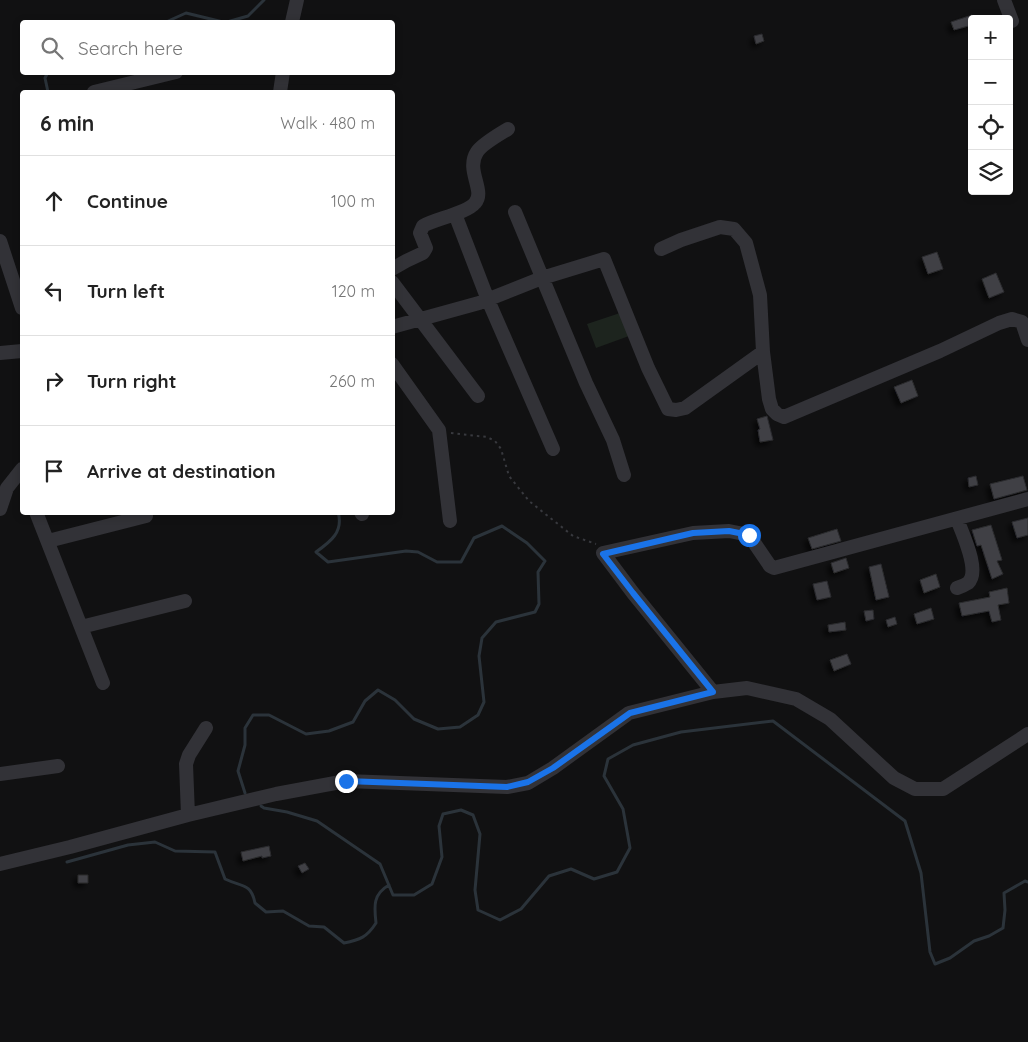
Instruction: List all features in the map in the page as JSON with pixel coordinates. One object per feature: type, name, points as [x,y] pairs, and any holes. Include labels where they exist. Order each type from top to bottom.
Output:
[{"type":"street","points":[[292,20],[297,0]]},
{"type":"street","points":[[1004,0],[1010,15]]},
{"type":"street","points":[[102,90],[164,75]]},
{"type":"street","points":[[280,90],[283,75]]},
{"type":"street","points":[[395,267],[424,253],[426,248],[420,232],[423,226],[455,214],[475,203],[479,194],[472,163],[478,150],[508,129]]},
{"type":"street","points":[[515,212],[586,383],[613,440],[624,475]]},
{"type":"street","points":[[455,214],[488,300],[552,449]]},
{"type":"street","points":[[661,249],[680,240],[720,227],[734,229],[746,243],[760,295],[763,352],[769,399],[772,409],[784,417],[940,351],[999,323],[1012,319],[1022,322],[1028,340]]},
{"type":"street","points":[[0,241],[20,302]]},
{"type":"street","points":[[395,326],[488,300],[542,278],[604,259],[648,368],[668,409],[685,408],[763,352]]},
{"type":"street","points":[[395,286],[478,396]]},
{"type":"street","points":[[0,352],[20,351]]},
{"type":"street","points":[[395,368],[439,430],[450,521]]},
{"type":"street","points":[[0,509],[7,488],[20,478]]},
{"type":"street","points":[[713,692],[603,554],[693,533],[729,531],[749,535],[770,566],[774,568],[1028,499]]},
{"type":"street","points":[[37,515],[103,683]]},
{"type":"street","points":[[48,541],[146,516]]},
{"type":"street","points":[[957,519],[973,567],[972,577],[968,583],[957,588]]},
{"type":"street","points":[[81,628],[185,601]]},
{"type":"street","points":[[0,864],[188,815],[276,794],[346,781],[507,787],[528,782],[553,768],[630,713],[713,692],[748,688],[796,699],[830,719],[894,778],[915,788],[943,789],[1028,734]]},
{"type":"street","points":[[188,815],[186,764],[189,755],[206,728]]},
{"type":"street","points":[[0,774],[58,766]]},
{"type":"path","points":[[439,430],[446,433],[488,437],[495,441],[501,449],[509,476],[529,501],[573,536],[596,544],[603,554]]},
{"type":"shaded area","points":[[620,313],[629,336],[596,348],[587,324]]},
{"type":"building","points":[[968,16],[968,26],[954,30],[951,22]]},
{"type":"building","points":[[762,34],[764,41],[756,44],[754,36]]},
{"type":"building","points":[[937,252],[943,269],[928,274],[922,257]]},
{"type":"building","points":[[996,273],[1004,292],[989,298],[982,279]]},
{"type":"building","points":[[912,380],[918,396],[901,403],[894,387]]},
{"type":"building","points":[[767,416],[773,440],[760,442],[758,430],[760,429],[757,419]]},
{"type":"building","points":[[976,476],[978,485],[969,487],[968,478]]},
{"type":"building","points":[[1023,476],[1027,490],[994,499],[990,484]]},
{"type":"building","points":[[1028,518],[1028,535],[1017,538],[1012,522]]},
{"type":"building","points":[[991,525],[1002,560],[997,561],[1003,574],[992,579],[981,545],[977,546],[972,530]]},
{"type":"building","points":[[837,529],[841,541],[812,549],[808,538]]},
{"type":"building","points":[[846,558],[849,568],[834,573],[831,563]]},
{"type":"building","points":[[881,564],[889,597],[876,600],[869,567]]},
{"type":"building","points":[[936,574],[940,587],[924,593],[920,580]]},
{"type":"building","points":[[827,581],[831,597],[817,600],[813,584]]},
{"type":"building","points":[[1007,588],[1009,603],[998,605],[1001,620],[992,622],[989,611],[962,616],[959,603],[990,597],[989,592]]},
{"type":"building","points":[[931,608],[934,619],[917,624],[914,614]]},
{"type":"building","points":[[873,610],[874,619],[866,621],[864,611]]},
{"type":"building","points":[[895,617],[897,624],[888,627],[886,620]]},
{"type":"building","points":[[845,622],[846,630],[829,632],[828,625]]},
{"type":"building","points":[[847,654],[851,664],[834,671],[830,660]]},
{"type":"building","points":[[269,846],[271,856],[262,858],[262,856],[243,861],[241,852]]},
{"type":"building","points":[[305,863],[309,869],[302,873],[298,866]]},
{"type":"building","points":[[78,875],[88,875],[88,883],[78,883]]},
{"type":"waterway","points":[[234,20],[248,16],[264,0]]},
{"type":"waterway","points":[[170,20],[186,13],[215,20]]},
{"type":"waterway","points":[[46,75],[45,78],[48,90]]},
{"type":"waterway","points":[[245,793],[238,771],[245,745],[245,728],[253,715],[269,715],[306,734],[329,731],[353,722],[365,701],[378,690],[395,700],[414,719],[438,729],[460,727],[478,715],[484,702],[479,656],[482,638],[496,622],[535,612],[539,604],[538,572],[545,561],[527,543],[502,526],[474,538],[461,562],[437,562],[418,552],[406,551],[328,562],[316,552],[334,536],[339,525],[338,515]]},
{"type":"waterway","points":[[261,806],[317,821],[380,864],[393,895],[414,895],[432,884],[442,857],[439,826],[443,814],[461,810],[473,815],[480,834],[475,890],[478,910],[500,920],[521,909],[549,876],[571,869],[594,879],[617,872],[630,848],[623,809],[604,776],[608,759],[633,745],[681,732],[773,721],[905,821],[921,873],[930,952],[935,964],[950,958],[974,941],[989,936],[1003,928],[1004,893],[1025,881],[1028,882]]},
{"type":"waterway","points":[[67,862],[128,845],[155,842],[175,851],[215,852],[225,879],[245,886],[251,892],[255,903],[266,912],[283,911],[309,926],[324,927],[344,943],[363,937],[373,928],[376,923],[375,906],[377,896],[389,885]]},
{"type":"route","points":[[346,781],[507,787],[528,782],[553,768],[630,713],[713,692],[603,554],[693,533],[729,531],[749,535]]}]
